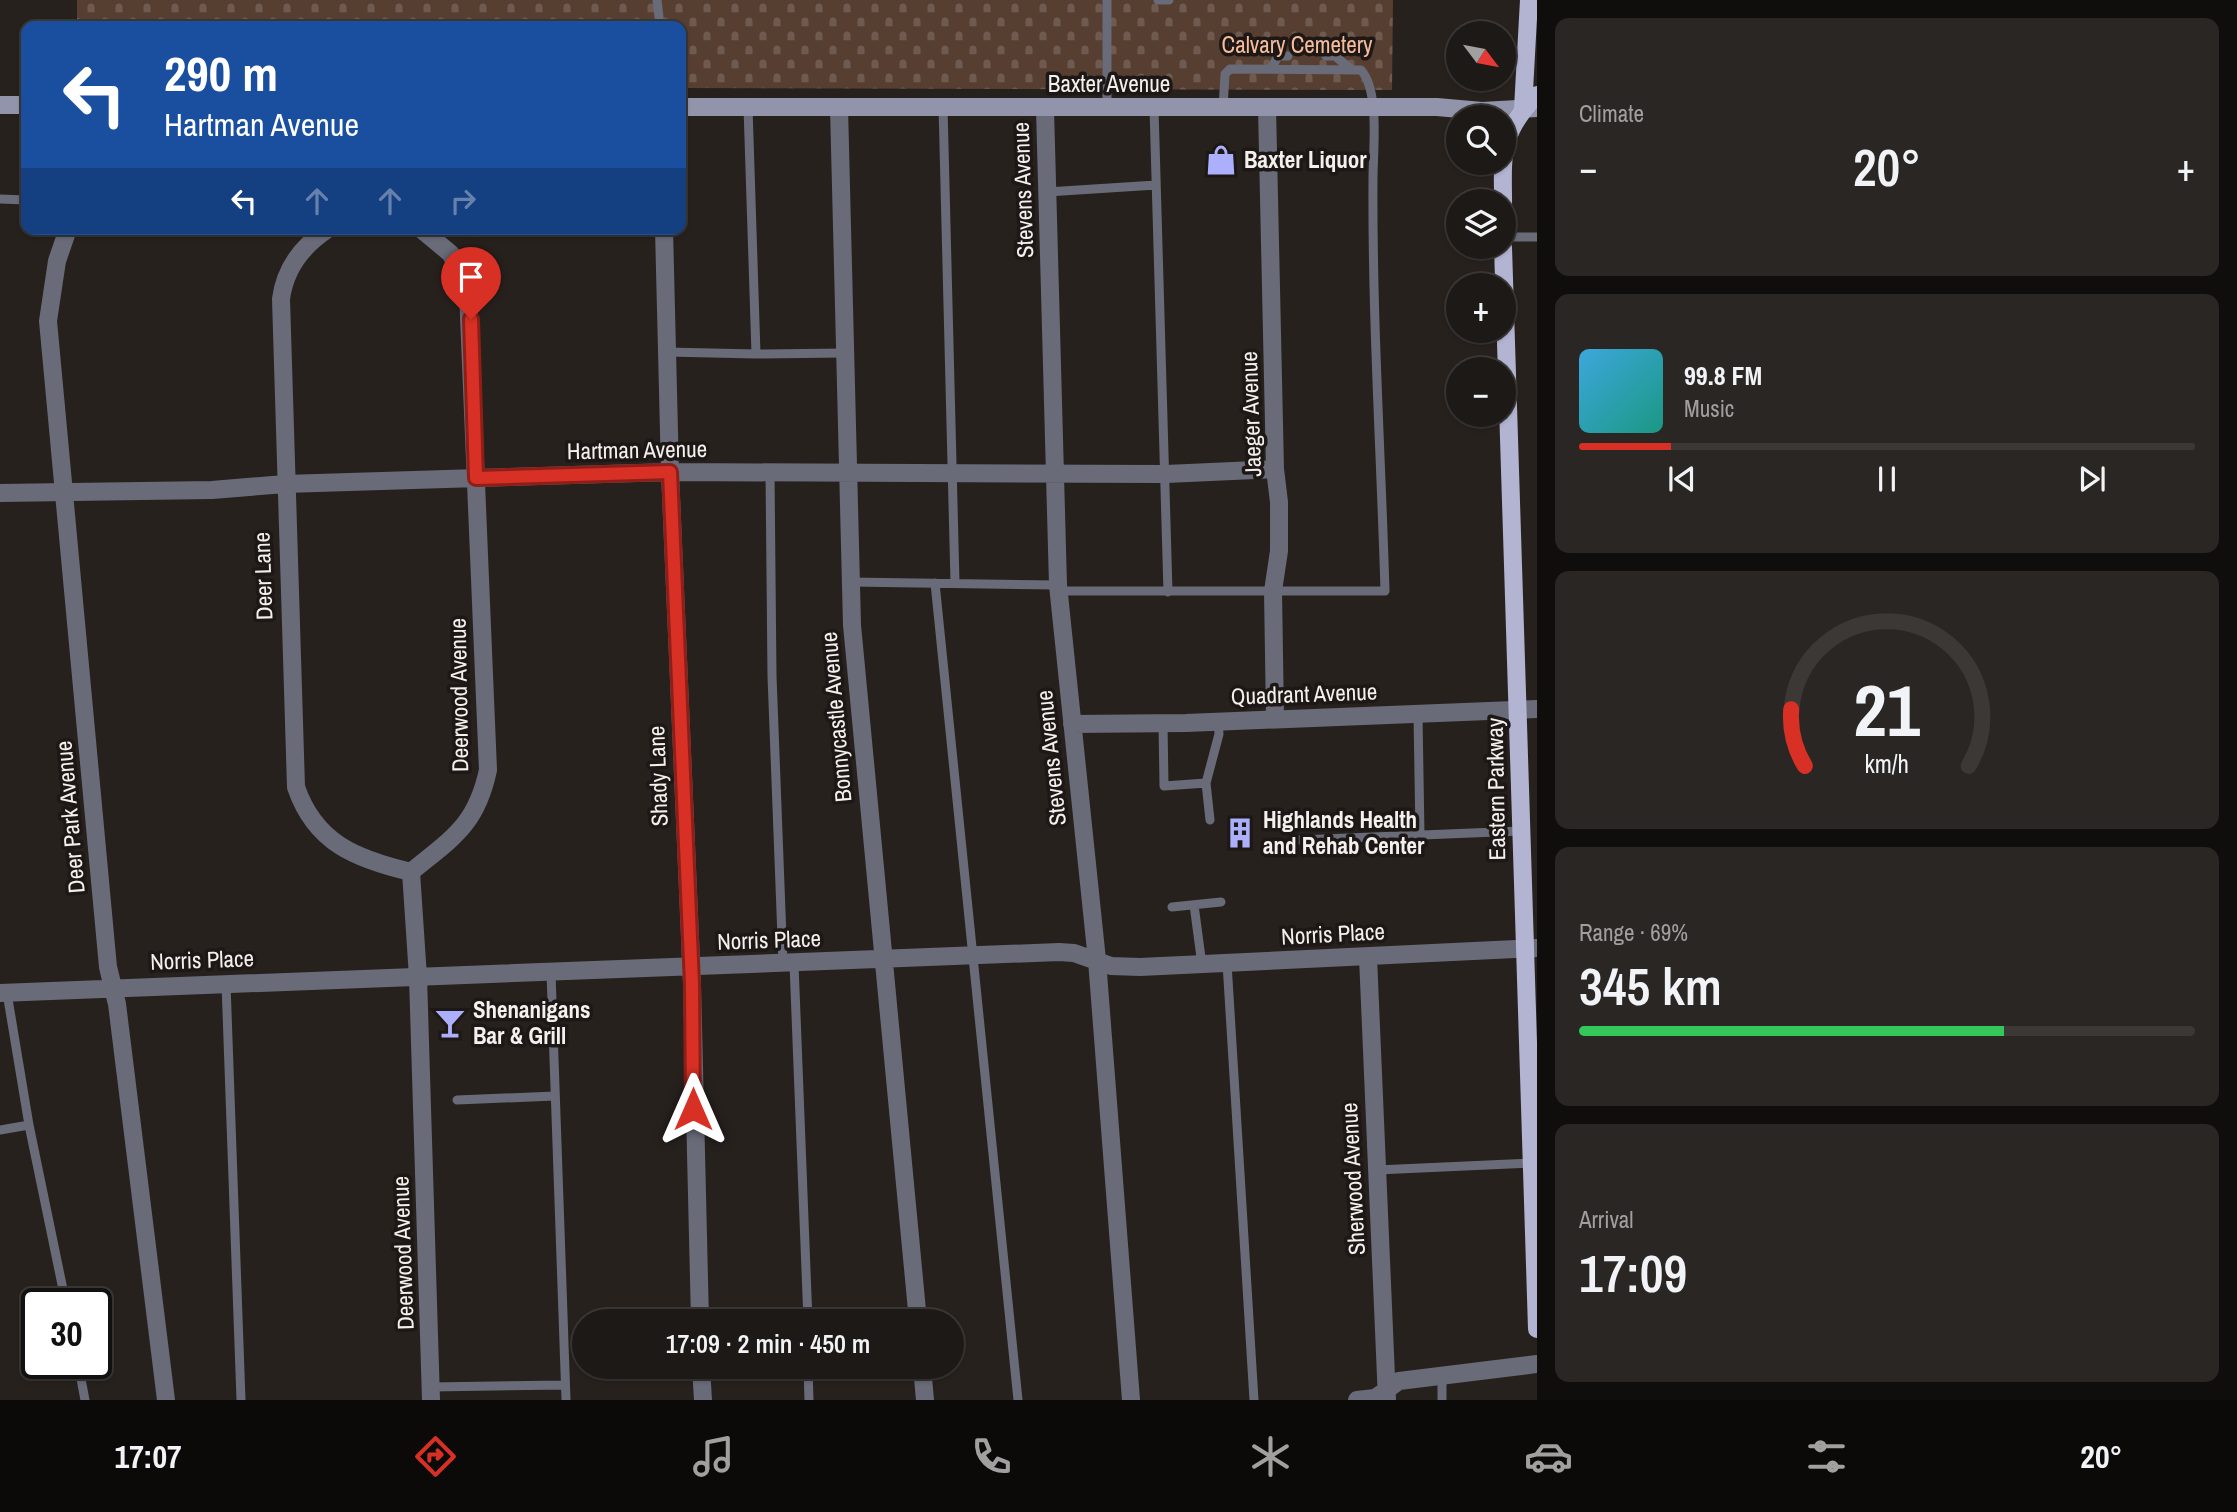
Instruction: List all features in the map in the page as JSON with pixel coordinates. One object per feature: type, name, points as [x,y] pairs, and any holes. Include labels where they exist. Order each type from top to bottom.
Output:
[{"type":"main road","points":[[1529,0],[1530,109]]},
{"type":"main road","points":[[1504,189],[1507,134],[1530,109],[1537,95]]},
{"type":"main road","points":[[0,105],[21,105]]},
{"type":"main road","name":"Baxter Avenue","points":[[686,107],[1437,107],[1482,111],[1530,109]]},
{"type":"main road","name":"Eastern Parkway","points":[[1503,259],[1521,831],[1531,949],[1531,1163],[1537,1329]]},
{"type":"street","name":"Bonnycastle Avenue","points":[[839,107],[852,625],[917,1309]]},
{"type":"street","name":"Jaeger Avenue","points":[[1267,107],[1275,469],[1279,502],[1279,551],[1273,591],[1275,718]]},
{"type":"street","name":"Stevens Avenue","points":[[1045,109],[1059,588],[1097,960],[1131,1400]]},
{"type":"street","name":"Deer Park Avenue","points":[[66,235],[57,261],[48,321],[108,971],[114,989],[166,1400]]},
{"type":"street","name":"Deer Lane","points":[[321,235],[300,253],[283,285],[280,314],[296,787],[311,821],[336,844],[383,866],[411,872]]},
{"type":"street","name":"Deerwood Avenue","points":[[428,235],[451,254],[468,292],[488,770],[473,815],[462,829],[411,872],[418,977],[431,1394]]},
{"type":"street","name":"Shady Lane","points":[[664,235],[670,472],[691,968],[700,1309]]},
{"type":"street","name":"Hartman Avenue","points":[[0,493],[212,490],[285,484],[670,472],[1166,474],[1275,469]]},
{"type":"street","name":"Quadrant Avenue","points":[[1072,724],[1418,715],[1537,709]]},
{"type":"street","name":"Norris Place","points":[[4,993],[789,965],[1059,952],[1097,960],[1111,966],[1202,965],[1531,949]]},
{"type":"street","name":"Sherwood Avenue","points":[[1368,957],[1387,1394]]},
{"type":"street","points":[[1357,1400],[1387,1394],[1399,1381],[1537,1364]]},
{"type":"street","points":[[702,1379],[703,1400]]},
{"type":"street","points":[[923,1379],[925,1400]]},
{"type":"lane","points":[[657,0],[659,21]]},
{"type":"lane","points":[[1107,0],[1107,108]]},
{"type":"lane","points":[[1158,0],[1169,0]]},
{"type":"lane","points":[[1271,69],[1278,56],[1288,56]]},
{"type":"lane","points":[[1326,56],[1335,56],[1352,70]]},
{"type":"lane","points":[[850,582],[955,583],[1168,592],[1385,591],[1373,214],[1373,107],[1368,78],[1361,70],[1230,69],[1225,74],[1223,108]]},
{"type":"lane","points":[[943,106],[955,583]]},
{"type":"lane","points":[[748,107],[756,354]]},
{"type":"lane","points":[[1154,108],[1168,592]]},
{"type":"lane","points":[[1047,191],[1156,185]]},
{"type":"lane","points":[[0,199],[21,200]]},
{"type":"lane","points":[[1516,237],[1537,237]]},
{"type":"lane","points":[[667,352],[844,353]]},
{"type":"lane","points":[[770,472],[772,676],[807,1309]]},
{"type":"lane","points":[[935,583],[1018,1400]]},
{"type":"lane","points":[[1418,715],[1420,835]]},
{"type":"lane","points":[[1210,820],[1206,783],[1219,734],[1218,721]]},
{"type":"lane","points":[[1163,723],[1164,786],[1206,783]]},
{"type":"lane","points":[[1299,840],[1521,831]]},
{"type":"lane","points":[[1172,907],[1221,902]]},
{"type":"lane","points":[[1194,905],[1202,965]]},
{"type":"lane","points":[[1227,963],[1254,1400]]},
{"type":"lane","points":[[551,973],[566,1400]]},
{"type":"lane","points":[[226,984],[241,1400]]},
{"type":"lane","points":[[4,993],[62,1288]]},
{"type":"lane","points":[[457,1100],[555,1096]]},
{"type":"lane","points":[[0,1130],[29,1125]]},
{"type":"lane","points":[[1377,1170],[1531,1163]]},
{"type":"lane","points":[[1441,1375],[1442,1400]]},
{"type":"lane","points":[[81,1379],[85,1400]]},
{"type":"lane","points":[[808,1379],[809,1400]]},
{"type":"lane","points":[[431,1394],[565,1385]]},
{"type":"green space","name":"Calvary Cemetery","points":[[77,0],[1393,0],[1392,90],[686,88],[686,21],[77,21]]},
{"type":"place","name":"Baxter Liquor","points":[[1221,160]]},
{"type":"place","name":"Highlands Health and Rehab Center","points":[[1240,833]]},
{"type":"place","name":"Shenanigans Bar & Grill","points":[[450,1023]]},
{"type":"route","points":[[471,319],[476,478],[670,472],[692,984],[693,1109]]}]
